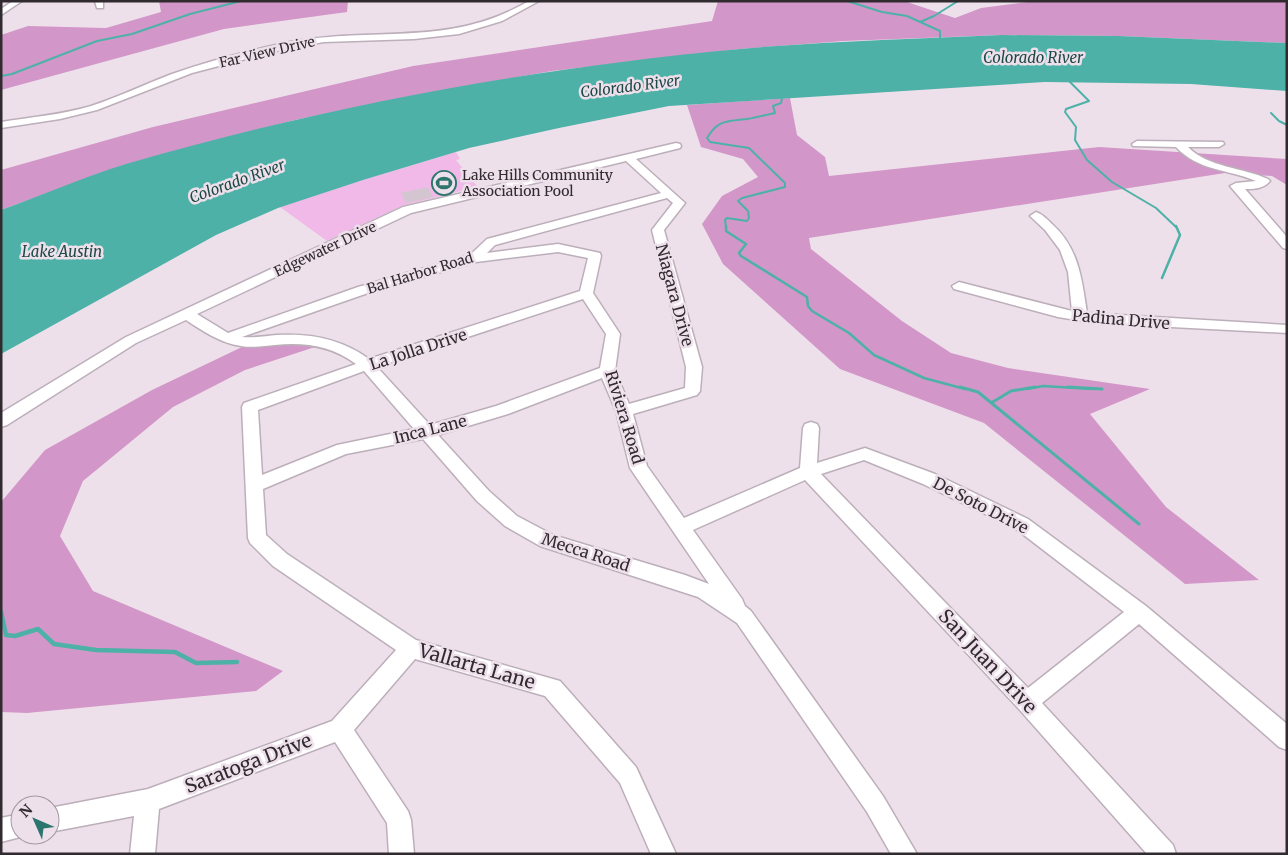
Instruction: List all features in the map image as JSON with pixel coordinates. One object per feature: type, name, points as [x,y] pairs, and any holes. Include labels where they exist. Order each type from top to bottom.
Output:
[{"type":"street","points":[[1,13],[18,1]]},
{"type":"street","name":"Far View Drive","points":[[1,125],[75,113],[113,101],[176,76],[288,45],[314,40],[440,34],[497,20],[517,12],[535,1]]},
{"type":"street","points":[[1137,144],[1219,144]]},
{"type":"street","points":[[1179,144],[1190,155],[1205,163],[1252,175],[1264,181],[1256,186],[1236,186],[1287,245]]},
{"type":"street","name":"Edgewater Drive","points":[[1,421],[131,340],[407,210],[676,146]]},
{"type":"street","points":[[628,157],[669,194]]},
{"type":"street","name":"Bal Harbor Road","points":[[227,338],[363,290],[475,258],[491,242],[669,194]]},
{"type":"street","name":"Niagara Drive","points":[[624,411],[692,391],[694,367],[658,230],[679,203],[669,194]]},
{"type":"street","points":[[1036,216],[1054,230],[1067,248],[1072,261],[1080,317]]},
{"type":"street","points":[[475,258],[558,248],[595,256],[586,292]]},
{"type":"street","name":"Padina Drive","points":[[959,286],[1038,308],[1080,317],[1112,321],[1287,329]]},
{"type":"street","name":"Riviera Road","points":[[586,292],[613,334],[608,370],[624,411],[639,468],[744,618]]},
{"type":"street","name":"La Jolla Drive","points":[[250,408],[367,365],[586,292]]},
{"type":"street","name":"Mecca Road","points":[[187,314],[227,338],[240,342],[304,340],[341,347],[367,365],[496,509],[528,532],[547,541],[699,588],[724,602],[744,618],[875,804],[905,854]]},
{"type":"street","name":"Inca Lane","points":[[253,486],[343,449],[427,432],[502,410],[608,370]]},
{"type":"street","name":"Vallarta Lane","points":[[250,408],[257,538],[280,560],[411,648],[552,688],[628,775],[664,854]]},
{"type":"street","points":[[808,472],[811,428]]},
{"type":"street","name":"De Soto Drive","points":[[680,528],[808,472],[865,454],[929,479],[1022,524],[1139,612],[1287,739]]},
{"type":"street","name":"San Juan Drive","points":[[808,472],[1027,702],[1164,854]]},
{"type":"street","points":[[1027,702],[1139,612]]},
{"type":"street","name":"Saratoga Drive","points":[[60,818],[148,801],[340,729],[411,648]]},
{"type":"street","points":[[340,729],[399,820],[402,854]]},
{"type":"street","points":[[142,854],[148,801]]},
{"type":"shaded area","points":[[159,1],[348,1],[347,12],[224,29],[1,90],[1,35],[28,26],[106,28],[161,12]]},
{"type":"shaded area","points":[[718,1],[904,1],[955,18],[981,8],[1035,1],[1287,1],[1287,43],[1119,36],[1002,35],[844,41],[740,49],[552,71],[444,90],[295,120],[124,165],[1,210],[1,170],[153,127],[413,66],[712,21]]},
{"type":"shaded area","points":[[790,98],[797,135],[825,157],[829,176],[1099,147],[1287,159],[1287,185],[1272,176],[1225,173],[809,238],[811,249],[902,321],[951,353],[1008,368],[1150,389],[1090,414],[1166,507],[1259,580],[1185,584],[984,423],[840,369],[723,264],[702,224],[722,196],[758,177],[743,159],[701,147],[687,105]]},
{"type":"shaded area","points":[[456,152],[460,159],[456,160],[478,187],[404,205],[327,241],[280,207],[363,180]]},
{"type":"shaded area","points":[[289,343],[318,346],[245,370],[173,407],[83,481],[60,536],[93,591],[283,671],[256,691],[27,713],[1,712],[1,502],[45,450],[152,390],[242,347]]},
{"type":"water","name":"Lake Austin","points":[[1002,35],[1119,36],[1287,43],[1287,91],[1191,84],[1045,82],[669,106],[559,128],[469,148],[278,208],[216,235],[1,354],[1,210],[126,164],[277,124],[354,107],[507,78],[662,57],[773,46]]},
{"type":"building","points":[[428,187],[433,197],[406,203],[401,193]]},
{"type":"waterway","points":[[1,76],[12,74],[97,41],[132,34],[190,14],[241,1]]},
{"type":"waterway","points":[[847,1],[882,12],[907,16],[920,22]]},
{"type":"waterway","points":[[920,22],[934,16],[958,1]]},
{"type":"waterway","points":[[920,22],[940,31],[940,40]]},
{"type":"waterway","points":[[1068,80],[1089,101],[1066,109],[1065,112],[1076,127],[1075,140],[1087,160],[1112,182],[1156,208],[1176,227]]},
{"type":"waterway","points":[[726,227],[725,220],[727,218],[747,221],[749,218],[748,211],[738,201],[742,198],[785,187],[785,183],[749,148],[710,142],[707,138],[715,127],[724,122],[775,113],[773,106],[781,103],[783,94]]},
{"type":"waterway","points":[[1271,113],[1279,121],[1287,125]]},
{"type":"waterway","points":[[1162,278],[1180,235],[1176,226]]},
{"type":"waterway","points":[[726,227],[726,231],[746,244],[739,253],[741,256],[807,297],[808,306],[812,311],[849,333],[874,355],[924,378],[965,389]]},
{"type":"waterway","points":[[1027,389],[1043,386],[1093,389]]},
{"type":"waterway","points":[[960,387],[978,392],[991,403]]},
{"type":"waterway","points":[[991,403],[1011,391],[1035,387]]},
{"type":"waterway","points":[[1068,387],[1102,389]]},
{"type":"waterway","points":[[991,403],[1139,524]]},
{"type":"waterway","points":[[1,612],[6,635],[15,636],[38,629],[54,644],[96,650],[175,652],[196,663],[237,662]]},
{"type":"place","name":"Lake Hills Community Association Pool","points":[[444,183]]},
{"type":"water label","name":"Colorado River","points":[[1033,57]]},
{"type":"water label","name":"Colorado River","points":[[630,86]]},
{"type":"water label","name":"Colorado River","points":[[237,181]]}]
